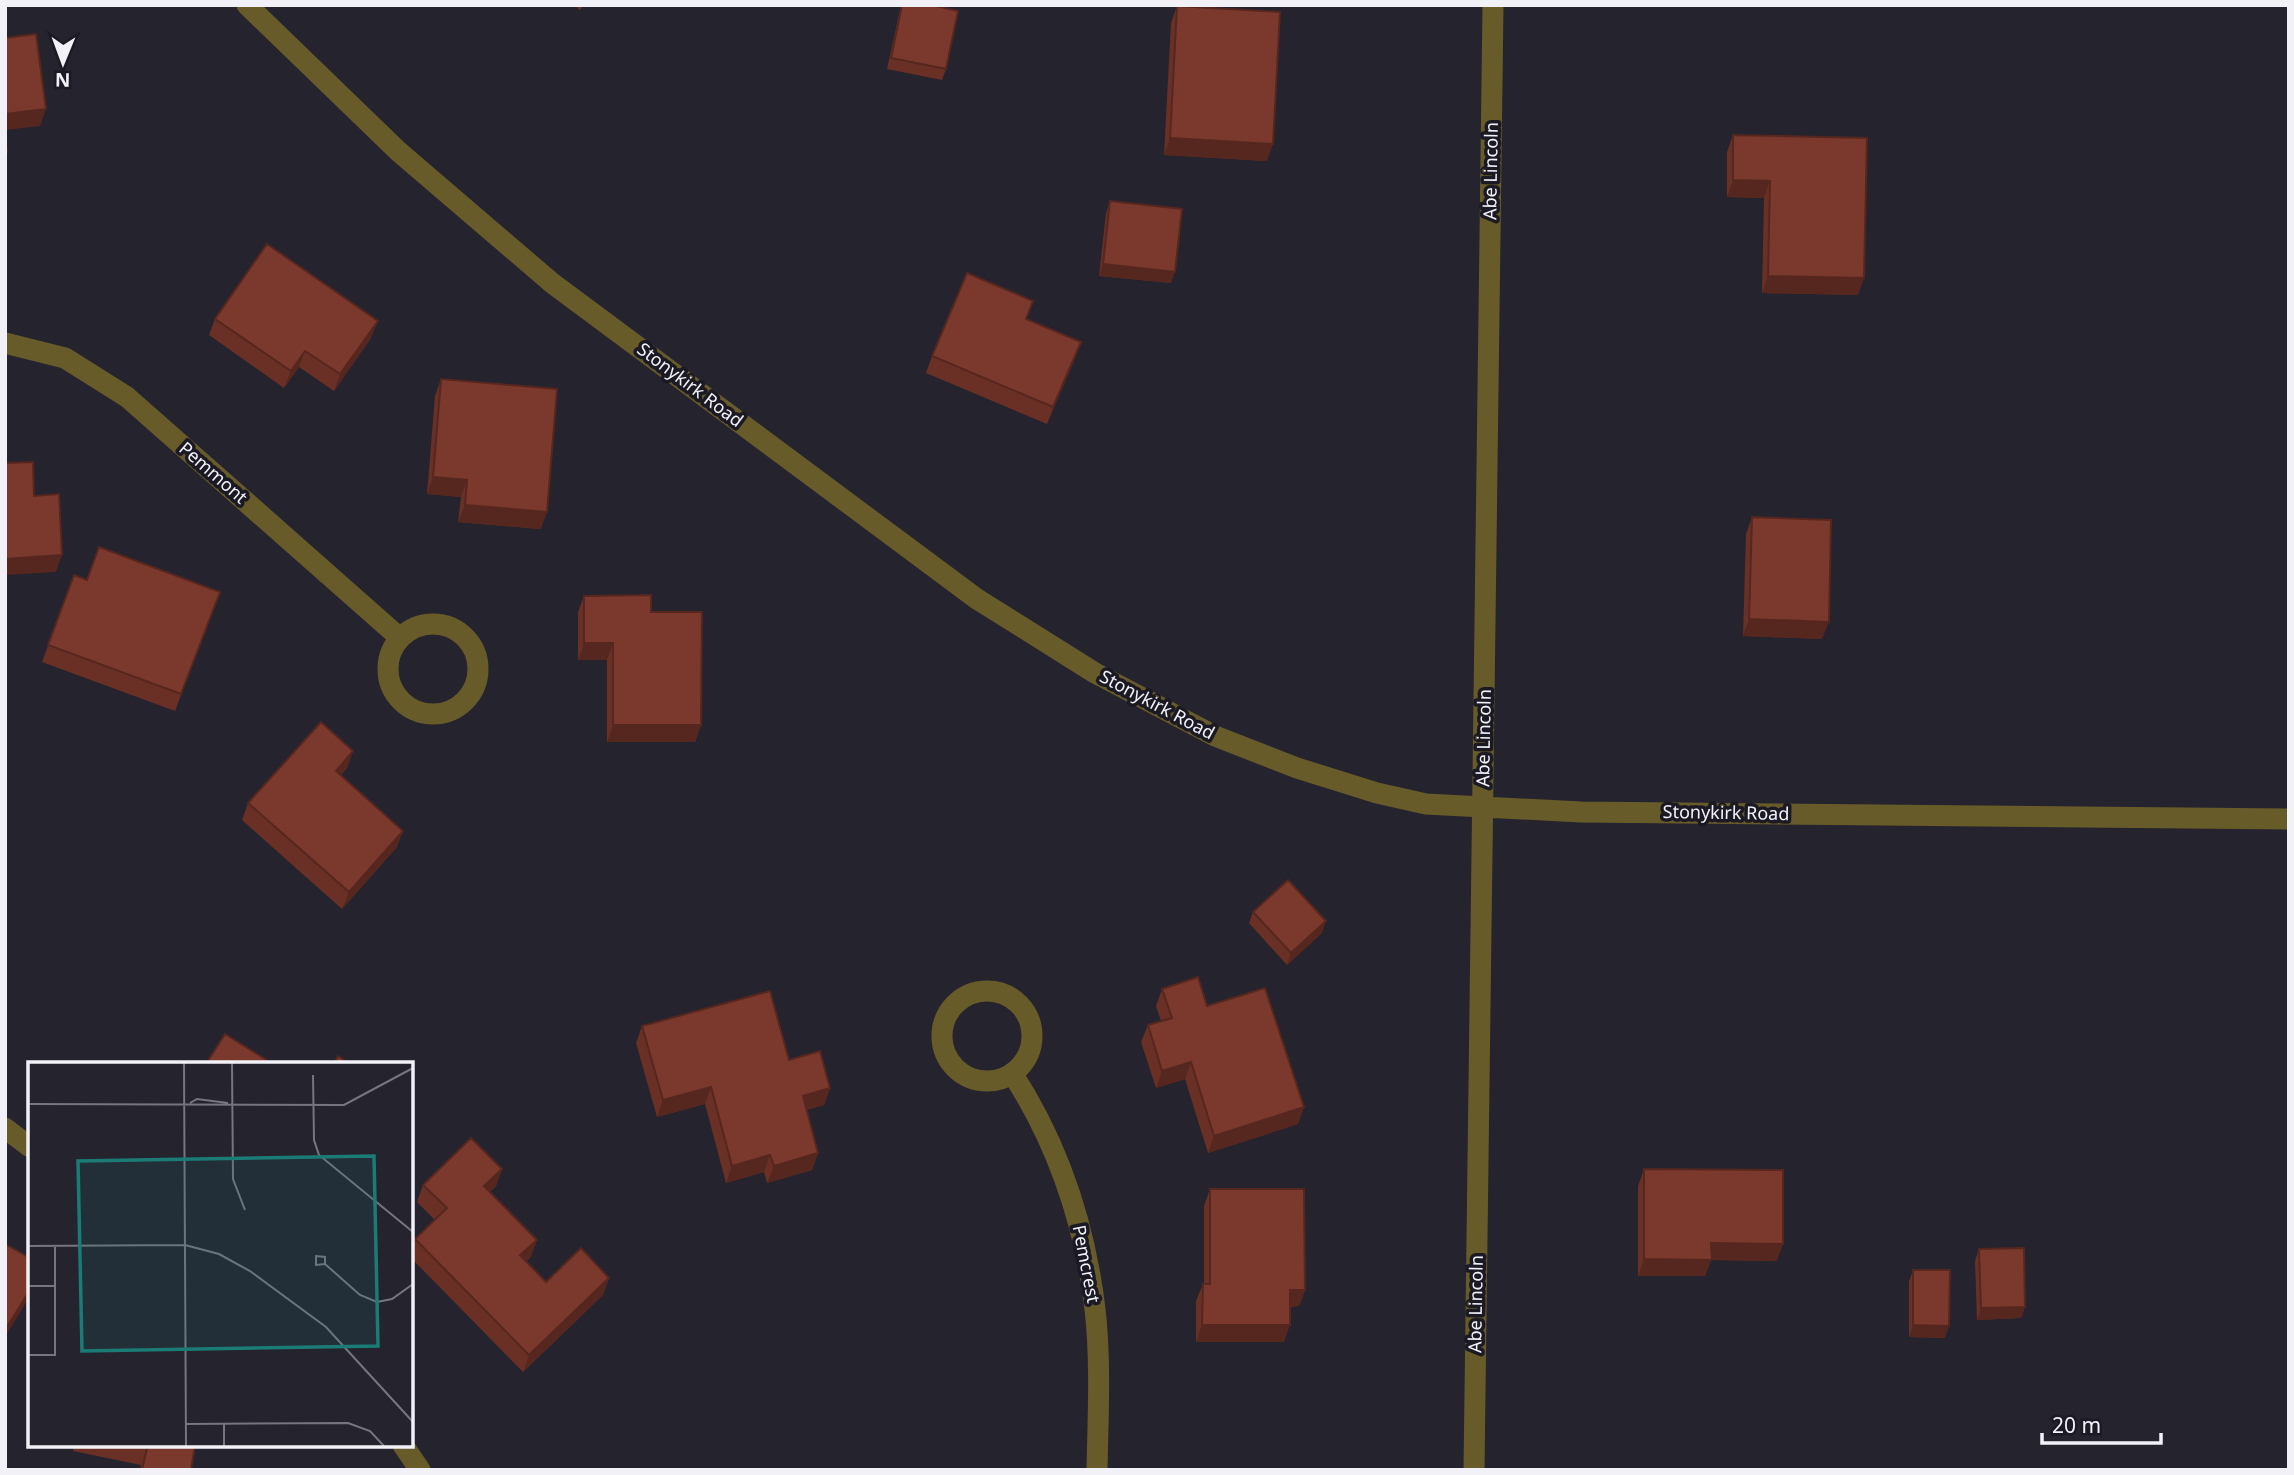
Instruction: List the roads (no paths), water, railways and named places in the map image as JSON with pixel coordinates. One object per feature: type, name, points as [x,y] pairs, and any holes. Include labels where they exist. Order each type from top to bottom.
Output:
[{"type":"street","name":"Stonykirk Road","points":[[247,5],[398,151],[552,283],[977,599],[1095,673],[1215,736],[1297,768],[1377,793],[1426,804],[1581,812],[2289,819]]},
{"type":"street","name":"Abe Lincoln","points":[[1474,1470],[1493,5]]},
{"type":"street","name":"Pemmont","points":[[5,343],[65,358],[127,397],[400,638]]},
{"type":"street","points":[[428,624],[456,629],[467,638],[479,664],[473,691],[464,702],[438,714],[423,713],[408,707],[397,696],[390,682],[388,666],[391,651],[400,638],[413,628],[428,624]]},
{"type":"street","points":[[975,992],[1003,993],[1015,1000],[1025,1011],[1033,1038],[1030,1052],[1012,1073],[999,1079],[983,1081],[968,1077],[955,1068],[946,1055],[942,1040],[943,1024],[950,1010],[961,999],[975,992]]},
{"type":"street","name":"Pemcrest","points":[[1012,1073],[1051,1145],[1072,1199],[1086,1254],[1095,1311],[1098,1368],[1097,1470]]},
{"type":"street","points":[[5,1128],[28,1145]]},
{"type":"street","points":[[403,1447],[420,1470]]}]
